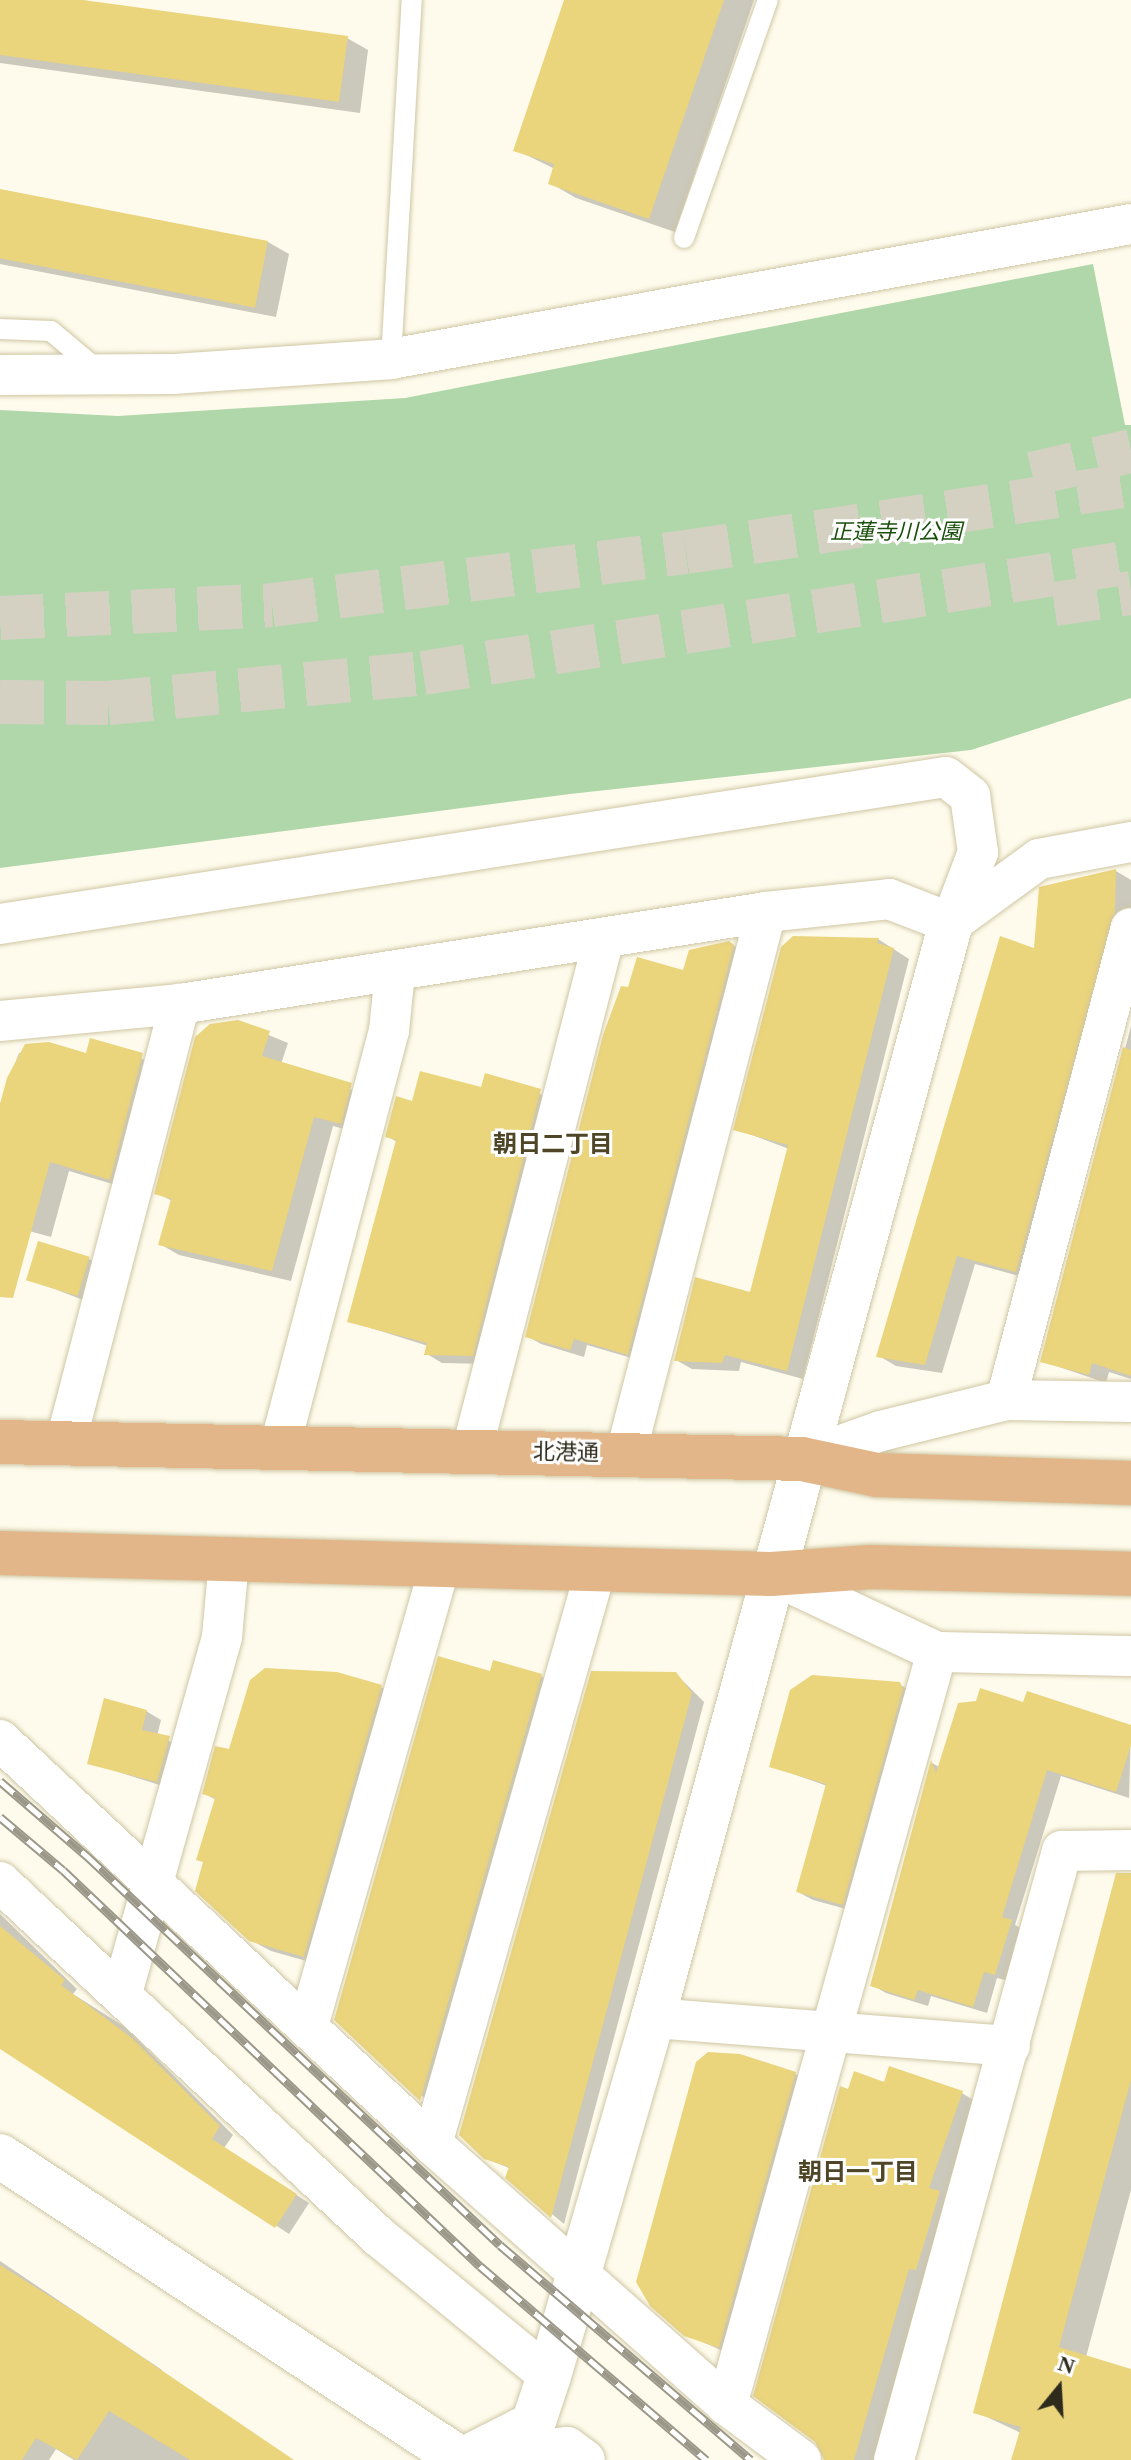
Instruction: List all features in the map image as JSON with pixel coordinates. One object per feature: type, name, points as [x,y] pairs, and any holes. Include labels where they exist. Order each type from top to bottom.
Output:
[{"type":"main road","name":"北港通","points":[[0,1442],[802,1459],[877,1475],[1131,1483]]},
{"type":"main road","points":[[0,1553],[771,1574],[871,1567],[1131,1574]]},
{"type":"street","points":[[0,375],[103,375],[391,359],[1131,224]]},
{"type":"street","points":[[0,924],[946,777],[970,796],[978,852],[951,923],[581,2275],[533,2424],[462,2460]]},
{"type":"street","points":[[951,923],[1039,859],[1131,842]]},
{"type":"street","points":[[0,1021],[180,1004],[766,912],[889,899],[951,923]]},
{"type":"street","points":[[626,1453],[766,912]]},
{"type":"street","points":[[1006,1400],[1131,928]]},
{"type":"street","points":[[472,1450],[604,938]]},
{"type":"street","points":[[280,1446],[389,1031],[395,972]]},
{"type":"street","points":[[66,1441],[180,1004]]},
{"type":"street","points":[[802,1459],[881,1431],[1006,1400],[1131,1402]]},
{"type":"street","points":[[122,1993],[222,1637],[229,1560]]},
{"type":"street","points":[[308,2026],[440,1566]]},
{"type":"street","points":[[432,2144],[596,1569]]},
{"type":"street","points":[[771,1574],[937,1652],[1131,1656]]},
{"type":"street","points":[[727,2405],[937,1652]]},
{"type":"street","points":[[0,1740],[432,2144],[727,2405],[801,2460]]},
{"type":"street","points":[[894,2460],[1062,1851],[1131,1850]]},
{"type":"street","points":[[0,1882],[378,2236],[549,2376]]},
{"type":"street","points":[[653,2018],[1010,2046]]},
{"type":"street","points":[[0,2156],[462,2460],[567,2447],[585,2460]]},
{"type":"lane","points":[[391,359],[412,0]]},
{"type":"lane","points":[[684,238],[768,0]]},
{"type":"lane","points":[[0,329],[51,331],[103,375]]},
{"type":"green space","name":"正蓮寺川公園","points":[[1093,264],[1125,425],[1131,425],[1131,698],[971,750],[570,794],[0,868],[0,410],[118,416],[405,398]]},
{"type":"building","points":[[0,0],[83,0],[348,36],[339,102],[0,55]]},
{"type":"building","points":[[564,0],[724,0],[649,219],[548,184],[554,164],[513,151]]},
{"type":"building","points":[[0,189],[268,241],[255,308],[0,258]]},
{"type":"building","points":[[1116,869],[1115,911],[1016,1272],[957,1256],[925,1365],[876,1357],[1000,936],[1034,948],[1039,887]]},
{"type":"building","points":[[793,936],[879,938],[877,943],[894,948],[787,1371],[725,1355],[722,1363],[674,1361],[695,1277],[750,1292],[788,1145],[733,1130],[781,947]]},
{"type":"building","points":[[729,941],[734,945],[628,1355],[574,1339],[570,1350],[525,1337],[603,1035],[621,986],[628,987],[637,957],[683,970],[689,950]]},
{"type":"building","points":[[238,1020],[270,1031],[262,1056],[352,1083],[341,1124],[314,1117],[272,1271],[158,1245],[171,1199],[154,1194],[195,1037],[210,1024]]},
{"type":"building","points":[[90,1038],[143,1053],[110,1180],[50,1162],[13,1298],[0,1297],[0,1104],[7,1078],[25,1044],[49,1042],[86,1053]]},
{"type":"building","points":[[1123,1047],[1131,1050],[1131,1376],[1092,1363],[1089,1375],[1040,1362]]},
{"type":"building","points":[[420,1071],[481,1087],[485,1073],[541,1089],[473,1356],[424,1355],[427,1343],[347,1322],[396,1140],[385,1137],[396,1096],[412,1101]]},
{"type":"building","points":[[38,1241],[90,1257],[78,1296],[26,1280]]},
{"type":"building","points":[[438,1656],[490,1671],[493,1660],[542,1674],[420,2101],[334,2020]]},
{"type":"building","points":[[265,1668],[337,1672],[382,1685],[304,1957],[249,1941],[195,1891],[203,1862],[196,1860],[215,1798],[202,1794],[215,1746],[229,1749],[250,1680]]},
{"type":"building","points":[[591,1671],[676,1672],[692,1693],[551,2218],[505,2178],[509,2167],[484,2159],[459,2135]]},
{"type":"building","points":[[812,1675],[900,1682],[903,1689],[843,1905],[796,1892],[826,1784],[769,1767],[790,1690]]},
{"type":"building","points":[[980,1688],[1023,1702],[1027,1691],[1131,1725],[1131,1745],[1116,1792],[1047,1770],[1002,1917],[1012,1920],[995,1975],[984,1972],[973,2007],[918,1990],[914,2000],[870,1986],[931,1760],[936,1773],[958,1703],[976,1701]]},
{"type":"building","points":[[104,1698],[147,1710],[142,1730],[170,1736],[157,1782],[87,1764]]},
{"type":"building","points":[[1116,1873],[1131,1873],[1131,2080],[1059,2347],[1131,2369],[1131,2460],[1011,2460],[1021,2427],[973,2413]]},
{"type":"building","points":[[0,1926],[65,1980],[61,1985],[132,2038],[220,2126],[212,2139],[297,2194],[275,2228],[0,2049]]},
{"type":"building","points":[[708,2052],[740,2054],[796,2072],[719,2348],[684,2336],[650,2306],[636,2282],[696,2062]]},
{"type":"building","points":[[889,2066],[963,2091],[929,2188],[940,2191],[916,2270],[909,2269],[854,2460],[824,2460],[815,2442],[753,2396],[840,2086],[848,2089],[854,2071],[884,2082]]},
{"type":"building","points":[[0,2265],[80,2315],[294,2460],[190,2460],[109,2411],[77,2460],[36,2438],[22,2460],[0,2460]]},
{"type":"tunnel","points":[[1032,474],[1131,451]]},
{"type":"tunnel","points":[[0,618],[272,605],[686,552],[1131,485]]},
{"type":"tunnel","points":[[0,702],[108,703],[423,673],[1131,562]]},
{"type":"tunnel","points":[[1054,604],[1131,593]]},
{"type":"railway","points":[[0,1781],[87,1856],[500,2245],[751,2460]]},
{"type":"railway","points":[[0,1817],[63,1870],[480,2266],[706,2460]]},
{"type":"district","name":"朝日二丁目","points":[[553,1145]]},
{"type":"district","name":"朝日一丁目","points":[[858,2173]]}]
